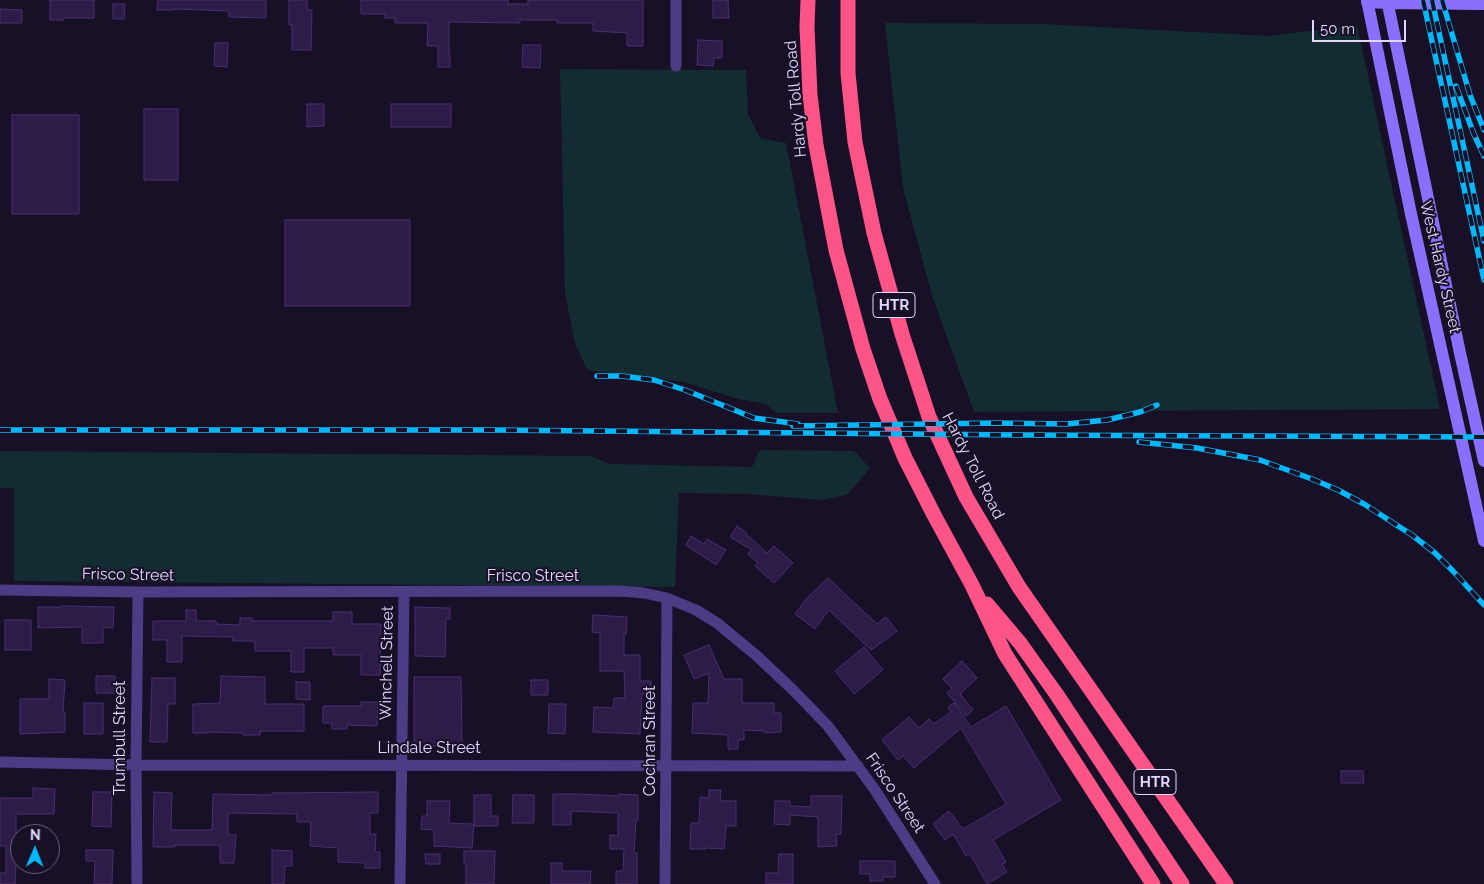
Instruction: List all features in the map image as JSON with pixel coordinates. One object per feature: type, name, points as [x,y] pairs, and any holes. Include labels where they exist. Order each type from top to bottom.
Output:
[{"type":"highway","name":"Hardy Toll Road","points":[[808,0],[807,27],[810,95],[816,145],[836,250],[858,331],[880,399],[905,458],[972,585]]},
{"type":"highway","name":"Hardy Toll Road","points":[[848,0],[848,73],[856,142],[874,233],[902,334],[932,425],[966,497],[1019,587],[1226,884]]},
{"type":"highway","points":[[972,585],[1005,654],[1153,884]]},
{"type":"highway","points":[[972,585],[1020,643],[1051,687],[1182,884]]},
{"type":"main road","points":[[1367,1],[1484,4]]},
{"type":"main road","name":"West Hardy Street","points":[[1367,1],[1411,214],[1484,541]]},
{"type":"main road","name":"West Hardy Street","points":[[1388,2],[1484,461]]},
{"type":"street","points":[[676,0],[676,66]]},
{"type":"street","name":"Frisco Street","points":[[0,590],[404,593],[619,591],[644,593],[667,598],[696,610],[717,623],[757,656],[828,726],[858,766],[935,884]]},
{"type":"street","name":"Trumbull Street","points":[[137,884],[138,592]]},
{"type":"street","name":"Winchell Street","points":[[400,884],[404,593]]},
{"type":"street","name":"Cochran Street","points":[[665,884],[667,598]]},
{"type":"street","name":"Lindale Street","points":[[0,762],[136,765],[858,766]]},
{"type":"green space","points":[[885,23],[1043,24],[1270,36],[1357,25],[1440,409],[974,412],[932,295],[903,188]]},
{"type":"green space","points":[[560,69],[746,70],[748,114],[760,138],[786,143],[838,413],[776,413],[766,404],[738,399],[684,382],[587,370],[575,343],[565,293]]},
{"type":"green space","points":[[760,450],[854,451],[870,468],[847,495],[822,500],[747,494],[679,493],[675,587],[14,581],[14,488],[0,488],[0,451],[590,456],[611,464],[752,467]]},
{"type":"building","points":[[50,0],[94,0],[94,18],[50,20]]},
{"type":"building","points":[[158,0],[266,0],[266,18],[229,17],[229,11],[157,10]]},
{"type":"building","points":[[289,0],[307,0],[307,10],[312,10],[311,50],[292,50]]},
{"type":"building","points":[[361,0],[508,0],[508,4],[528,4],[528,0],[643,0],[643,46],[627,46],[627,33],[593,31],[593,23],[557,23],[557,20],[520,20],[520,23],[449,22],[450,67],[438,67],[438,46],[427,46],[428,23],[395,23],[395,18],[385,18],[385,14],[361,14]]},
{"type":"building","points":[[713,0],[728,0],[729,18],[713,18]]},
{"type":"building","points":[[113,4],[125,4],[124,19],[113,19]]},
{"type":"building","points":[[0,9],[22,10],[22,23],[0,23]]},
{"type":"building","points":[[698,40],[722,41],[722,58],[714,58],[713,66],[697,65]]},
{"type":"building","points":[[215,43],[228,43],[227,67],[214,66]]},
{"type":"building","points":[[523,45],[541,45],[540,68],[522,67]]},
{"type":"building","points":[[307,104],[324,104],[324,126],[307,127]]},
{"type":"building","points":[[391,104],[451,104],[451,127],[391,127]]},
{"type":"building","points":[[144,109],[178,109],[178,180],[144,180]]},
{"type":"building","points":[[12,115],[79,115],[79,214],[12,214]]},
{"type":"building","points":[[285,220],[410,220],[410,306],[285,306]]},
{"type":"building","points":[[737,526],[767,553],[774,546],[793,563],[774,583],[755,566],[758,563],[748,554],[752,550],[730,537]]},
{"type":"building","points":[[691,536],[704,544],[707,539],[726,550],[716,565],[686,545]]},
{"type":"building","points":[[828,578],[877,624],[886,617],[897,631],[871,650],[829,610],[815,629],[795,614],[807,598]]},
{"type":"building","points":[[38,607],[114,607],[113,628],[103,627],[103,643],[82,643],[82,627],[38,628]]},
{"type":"building","points":[[415,607],[450,608],[450,619],[446,619],[445,657],[415,656]]},
{"type":"building","points":[[186,610],[196,610],[196,621],[216,621],[216,624],[240,625],[240,618],[252,618],[252,621],[333,621],[333,612],[352,612],[352,624],[381,624],[380,675],[361,675],[361,655],[333,655],[333,648],[304,648],[304,672],[291,672],[291,651],[255,651],[255,641],[233,641],[233,637],[182,636],[182,662],[167,662],[167,640],[153,640],[153,621],[186,621]]},
{"type":"building","points":[[593,615],[627,617],[626,634],[624,634],[624,655],[640,655],[640,681],[651,681],[651,694],[642,694],[640,734],[593,732],[594,707],[613,708],[614,698],[625,698],[624,671],[600,671],[600,633],[592,632]]},
{"type":"building","points":[[5,620],[31,620],[31,650],[5,650]]},
{"type":"building","points":[[709,645],[724,679],[742,679],[742,703],[774,703],[774,713],[781,713],[781,732],[765,733],[765,731],[744,730],[744,740],[738,740],[738,749],[728,749],[728,735],[692,733],[693,703],[708,703],[709,673],[694,679],[684,655]]},
{"type":"building","points":[[864,647],[883,670],[854,694],[835,671]]},
{"type":"building","points":[[962,661],[977,678],[960,694],[973,710],[966,716],[947,693],[952,688],[943,679]]},
{"type":"building","points":[[96,676],[115,676],[115,693],[96,693]]},
{"type":"building","points":[[221,676],[265,677],[265,704],[304,704],[304,731],[260,731],[260,735],[193,733],[193,704],[220,703]]},
{"type":"building","points":[[414,677],[461,677],[462,746],[414,746]]},
{"type":"building","points":[[152,678],[175,678],[175,704],[168,704],[167,742],[150,742]]},
{"type":"building","points":[[49,679],[65,680],[63,712],[65,712],[65,732],[20,734],[20,699],[49,699]]},
{"type":"building","points":[[531,680],[548,680],[548,695],[531,695]]},
{"type":"building","points":[[296,682],[310,682],[310,700],[296,699]]},
{"type":"building","points":[[361,702],[378,702],[377,726],[347,725],[347,729],[332,729],[332,723],[323,723],[323,706],[361,706]]},
{"type":"building","points":[[84,703],[103,703],[103,734],[84,734]]},
{"type":"building","points":[[954,703],[971,727],[1006,706],[1061,800],[993,840],[1006,862],[1002,864],[1007,872],[987,884],[970,854],[966,856],[953,834],[945,840],[933,824],[949,811],[963,829],[1006,804],[961,728],[914,768],[903,756],[898,760],[882,740],[909,717],[919,728],[929,719],[934,724],[951,712],[948,707]]},
{"type":"building","points":[[549,704],[566,704],[565,734],[548,733]]},
{"type":"building","points":[[1341,771],[1363,771],[1364,783],[1341,783]]},
{"type":"building","points":[[33,788],[55,789],[54,814],[16,814],[16,824],[10,824],[10,874],[16,874],[15,884],[0,884],[0,873],[6,873],[6,846],[0,846],[0,798],[33,798]]},
{"type":"building","points":[[709,790],[721,790],[720,801],[736,801],[736,826],[726,826],[724,849],[690,849],[691,823],[699,823],[700,797],[709,798]]},
{"type":"building","points":[[93,792],[112,792],[111,827],[92,826]]},
{"type":"building","points":[[154,792],[172,793],[171,830],[212,830],[213,794],[272,795],[272,793],[378,792],[378,813],[370,813],[370,834],[376,834],[375,852],[380,852],[380,868],[365,868],[365,863],[338,862],[338,848],[310,846],[311,822],[297,822],[297,814],[228,813],[228,835],[236,835],[234,863],[220,863],[220,845],[153,847]]},
{"type":"building","points":[[553,794],[638,795],[638,820],[636,820],[634,853],[637,853],[637,884],[616,884],[616,871],[623,871],[624,849],[610,849],[610,835],[618,836],[618,813],[571,811],[571,825],[553,825]]},
{"type":"building","points":[[474,795],[491,795],[491,816],[498,816],[498,826],[474,826]]},
{"type":"building","points":[[513,795],[534,795],[534,823],[512,823]]},
{"type":"building","points":[[811,796],[842,796],[841,834],[836,834],[837,846],[818,847],[818,817],[790,815],[790,825],[774,824],[775,801],[790,801],[790,806],[811,807]]},
{"type":"building","points":[[427,801],[450,801],[449,823],[474,824],[472,848],[434,846],[434,830],[421,829],[422,816],[427,816]]},
{"type":"building","points":[[86,850],[113,850],[112,884],[94,884],[95,861],[86,861]]},
{"type":"building","points":[[272,850],[292,851],[292,866],[285,866],[284,884],[272,884]]},
{"type":"building","points":[[464,851],[495,851],[494,884],[466,884]]},
{"type":"building","points":[[425,854],[440,854],[440,864],[426,864]]},
{"type":"building","points":[[779,854],[793,854],[793,884],[766,884],[766,873],[778,873]]},
{"type":"building","points":[[860,861],[895,861],[895,877],[883,877],[883,881],[870,881],[870,874],[860,874]]},
{"type":"building","points":[[551,863],[562,863],[562,871],[591,871],[590,884],[551,884]]},
{"type":"railway","points":[[1423,0],[1484,280]]},
{"type":"railway","points":[[1432,0],[1484,241]]},
{"type":"railway","points":[[1442,0],[1470,95],[1484,130]]},
{"type":"railway","points":[[1456,86],[1484,156]]},
{"type":"railway","points":[[597,376],[622,376],[654,380],[685,390],[754,418],[798,424]]},
{"type":"railway","points":[[793,426],[995,423],[1066,424],[1107,420],[1140,412],[1157,405]]},
{"type":"railway","points":[[0,430],[492,430],[1484,437]]},
{"type":"railway","points":[[1139,442],[1197,448],[1260,460],[1338,490],[1364,504],[1412,535],[1435,553],[1484,605]]}]
